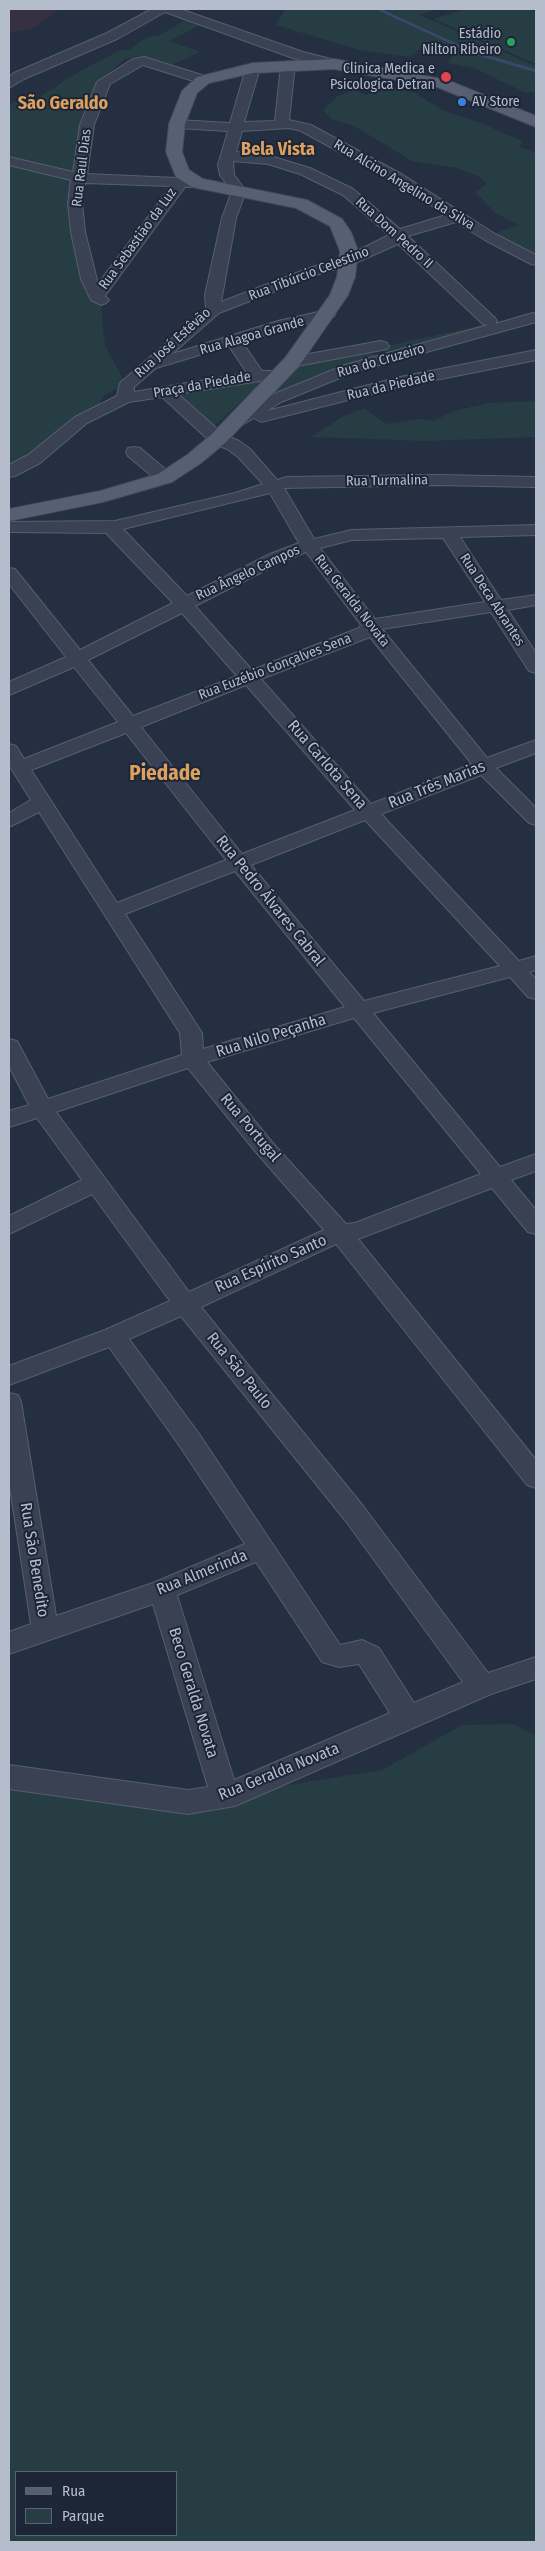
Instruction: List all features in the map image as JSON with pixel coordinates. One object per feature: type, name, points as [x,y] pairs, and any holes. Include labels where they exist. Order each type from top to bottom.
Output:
[{"type":"main road","points":[[9,514],[103,496],[165,478],[218,439],[241,419],[286,368],[327,315],[339,294],[348,262],[349,251],[342,232],[325,215],[301,204],[198,183],[182,173],[176,162],[174,152],[176,124],[190,91],[203,80],[253,68],[334,64],[441,84],[536,122]]},
{"type":"street","points":[[9,84],[19,76],[112,36],[161,9]]},
{"type":"street","points":[[168,9],[298,55],[334,64]]},
{"type":"street","name":"Rua Raul Dias","points":[[98,298],[89,279],[78,232],[75,203],[87,125],[104,82],[138,62],[144,61],[203,80]]},
{"type":"street","points":[[281,125],[288,65]]},
{"type":"street","points":[[239,191],[228,175],[225,165],[253,68]]},
{"type":"street","name":"Rua Alcino Angelino da Silva","points":[[176,124],[235,127],[281,125],[306,128],[398,178],[490,237],[536,261]]},
{"type":"street","name":"Rua Dom Pedro II","points":[[228,156],[270,160],[305,171],[348,192],[398,235],[489,321]]},
{"type":"street","points":[[9,161],[80,178],[198,183]]},
{"type":"street","name":"Rua Sebastião da Luz","points":[[98,298],[181,182]]},
{"type":"street","name":"Rua José Estêvão","points":[[9,472],[34,459],[87,416],[125,398],[126,386],[214,310],[213,295],[227,228],[239,191]]},
{"type":"street","name":"Rua Tibúrcio Celestino","points":[[214,310],[317,270],[348,262],[392,242],[398,235],[458,216]]},
{"type":"street","points":[[85,260],[126,259]]},
{"type":"street","points":[[89,279],[110,280]]},
{"type":"street","name":"Rua Alagoa Grande","points":[[149,367],[284,324],[327,315]]},
{"type":"street","name":"Rua do Cruzeiro","points":[[241,419],[274,399],[381,353],[489,321],[535,318]]},
{"type":"street","name":"Rua do Cruzeiro","points":[[286,368],[381,353],[535,318]]},
{"type":"street","points":[[233,340],[257,376]]},
{"type":"street","name":"Rua da Piedade","points":[[241,419],[265,417],[400,382],[536,355]]},
{"type":"street","name":"Praça da Piedade","points":[[125,398],[257,376],[286,368]]},
{"type":"street","name":"Rua Geralda Novata","points":[[164,392],[218,439],[233,445],[244,453],[275,487],[309,545],[370,625],[484,766],[536,819]]},
{"type":"street","points":[[134,452],[165,478]]},
{"type":"street","name":"Rua Turmalina","points":[[9,527],[112,530],[220,510],[240,497],[287,482],[438,480],[536,482]]},
{"type":"street","name":"Rua Carlota Sena","points":[[112,530],[183,603],[368,813],[526,965],[536,992]]},
{"type":"street","name":"Rua Ângelo Campos","points":[[9,689],[78,658],[183,603],[276,558],[309,545],[352,535],[536,530]]},
{"type":"street","name":"Rua Deca Abrantes","points":[[449,533],[536,667]]},
{"type":"street","name":"Rua Pedro Álvares Cabral","points":[[9,572],[239,863],[536,1226]]},
{"type":"street","name":"Rua Euzébio Gonçalves Sena","points":[[15,759],[129,723],[250,678],[365,632],[370,625],[536,600]]},
{"type":"street","name":"Rua Três Marias","points":[[115,911],[536,746]]},
{"type":"street","points":[[15,759],[115,911],[191,1033],[193,1059]]},
{"type":"street","points":[[9,821],[42,802]]},
{"type":"street","name":"Rua Nilo Peçanha","points":[[9,1119],[193,1059],[358,1010],[526,965]]},
{"type":"street","name":"Rua São Paulo","points":[[9,1046],[42,1109],[185,1304],[354,1513],[482,1686]]},
{"type":"street","name":"Rua Portugal","points":[[193,1059],[263,1146],[340,1233],[503,1434],[536,1478]]},
{"type":"street","name":"Rua Espírito Santo","points":[[9,1376],[114,1336],[340,1233],[358,1230],[536,1162]]},
{"type":"street","points":[[9,1226],[96,1182]]},
{"type":"street","name":"Rua Almerinda","points":[[9,1643],[162,1590],[263,1548],[114,1336]]},
{"type":"street","name":"Rua São Benedito","points":[[9,1402],[45,1630]]},
{"type":"street","points":[[263,1548],[332,1654],[339,1656],[362,1651],[369,1656],[408,1718]]},
{"type":"street","name":"Beco Geralda Novata","points":[[162,1590],[225,1797]]},
{"type":"street","name":"Rua Geralda Novata","points":[[9,1776],[188,1802],[225,1797],[482,1686],[536,1668]]},
{"type":"shaded area","points":[[9,9],[59,9],[34,28],[9,33]]},
{"type":"green space","points":[[285,9],[437,9],[420,15],[536,66],[536,91],[526,93],[474,68],[448,63],[455,51],[422,47],[410,57],[359,50],[276,25]]},
{"type":"green space","name":"Estádio Nilton Ribeiro","points":[[466,9],[528,9],[536,12],[536,64],[433,19]]},
{"type":"green space","points":[[189,18],[204,23],[169,41],[200,52],[172,65],[140,56],[123,60],[97,85],[75,174],[9,156],[9,106],[14,102],[27,105],[75,74],[120,50],[129,50],[147,37],[160,35]]},
{"type":"green space","points":[[384,86],[415,93],[442,110],[481,123],[522,141],[520,147],[536,153],[536,254],[493,234],[518,225],[495,213],[475,192],[487,184],[478,176],[456,168],[412,161],[354,126],[331,119],[323,110],[338,96],[354,90],[367,95]]},
{"type":"green space","points":[[9,164],[76,179],[69,220],[89,298],[101,307],[105,345],[124,381],[119,387],[103,396],[98,406],[27,457],[9,463]]},
{"type":"green space","points":[[517,321],[388,355],[382,347],[492,323]]},
{"type":"green space","points":[[370,350],[377,358],[260,405],[298,366]]},
{"type":"green space","points":[[260,378],[264,381],[212,428],[175,393]]},
{"type":"green space","points":[[536,401],[536,437],[426,441],[311,437],[342,417],[364,408],[386,424],[420,419],[433,421],[456,410],[490,403]]},
{"type":"green space","points":[[513,1724],[536,1736],[536,2542],[9,2542],[9,1785],[187,1813],[269,1788],[382,1770],[462,1725]]},
{"type":"waterway","points":[[378,9],[472,52],[536,71]]},
{"type":"place","name":"Estádio Nilton Ribeiro","points":[[511,42]]},
{"type":"place","name":"Clinica Medica e Psicologica Detran","points":[[446,77]]},
{"type":"place","name":"AV Store","points":[[462,102]]},
{"type":"district","name":"São Geraldo","points":[[63,104]]},
{"type":"district","name":"Bela Vista","points":[[278,150]]},
{"type":"district","name":"Piedade","points":[[165,774]]}]
